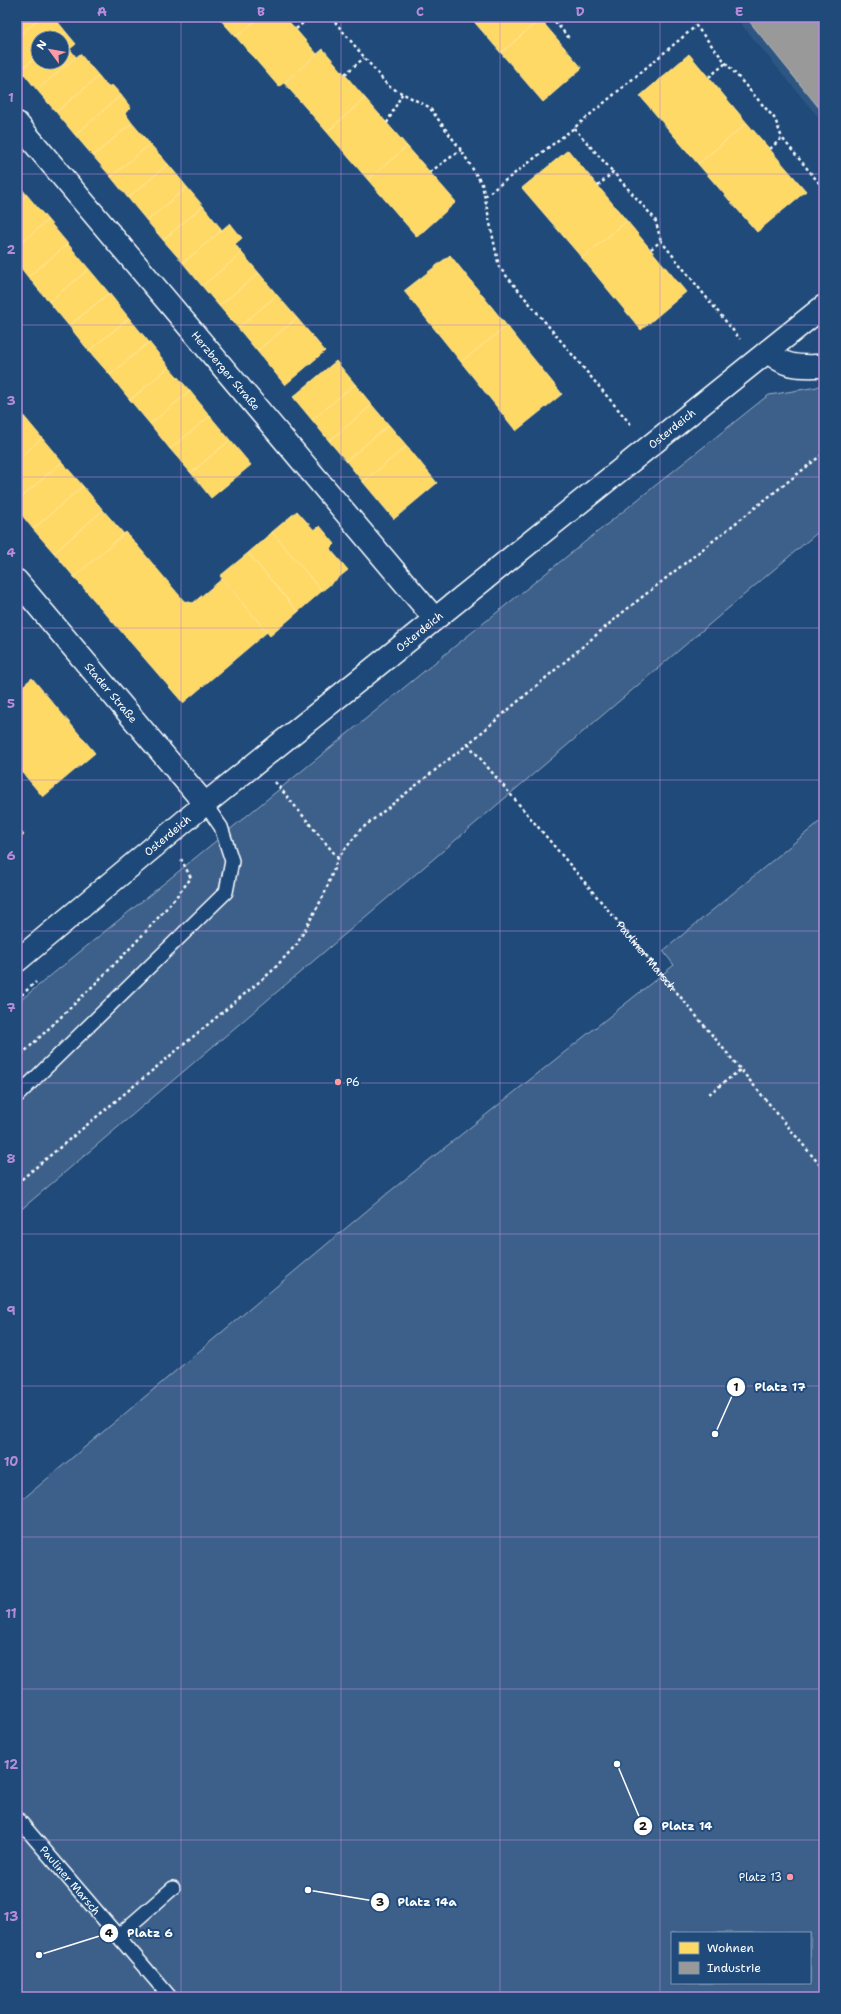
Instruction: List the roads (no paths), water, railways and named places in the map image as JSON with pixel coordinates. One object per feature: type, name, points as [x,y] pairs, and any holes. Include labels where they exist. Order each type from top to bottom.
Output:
[{"type":"main road","name":"Herzberger Straße","points":[[17,123],[435,619]]},
{"type":"main road","name":"Osterdeich","points":[[17,961],[205,804],[824,306]]},
{"type":"main road","points":[[762,355],[791,366],[824,366]]},
{"type":"main road","name":"Stader Straße","points":[[17,580],[205,804]]},
{"type":"lane","points":[[17,1096],[226,892],[232,861],[221,827],[205,804]]},
{"type":"lane","name":"Pauliner Marsch","points":[[17,1818],[170,1997]]},
{"type":"lane","points":[[118,1936],[173,1888]]},
{"type":"place","name":"P6","points":[[338,1082]]},
{"type":"place","name":"Platz 17","points":[[715,1434]]},
{"type":"place","name":"Platz 14","points":[[617,1764]]},
{"type":"place","name":"Platz 13","points":[[790,1877]]},
{"type":"place","name":"Platz 14a","points":[[308,1890]]},
{"type":"place","name":"Platz 6","points":[[39,1955]]}]
